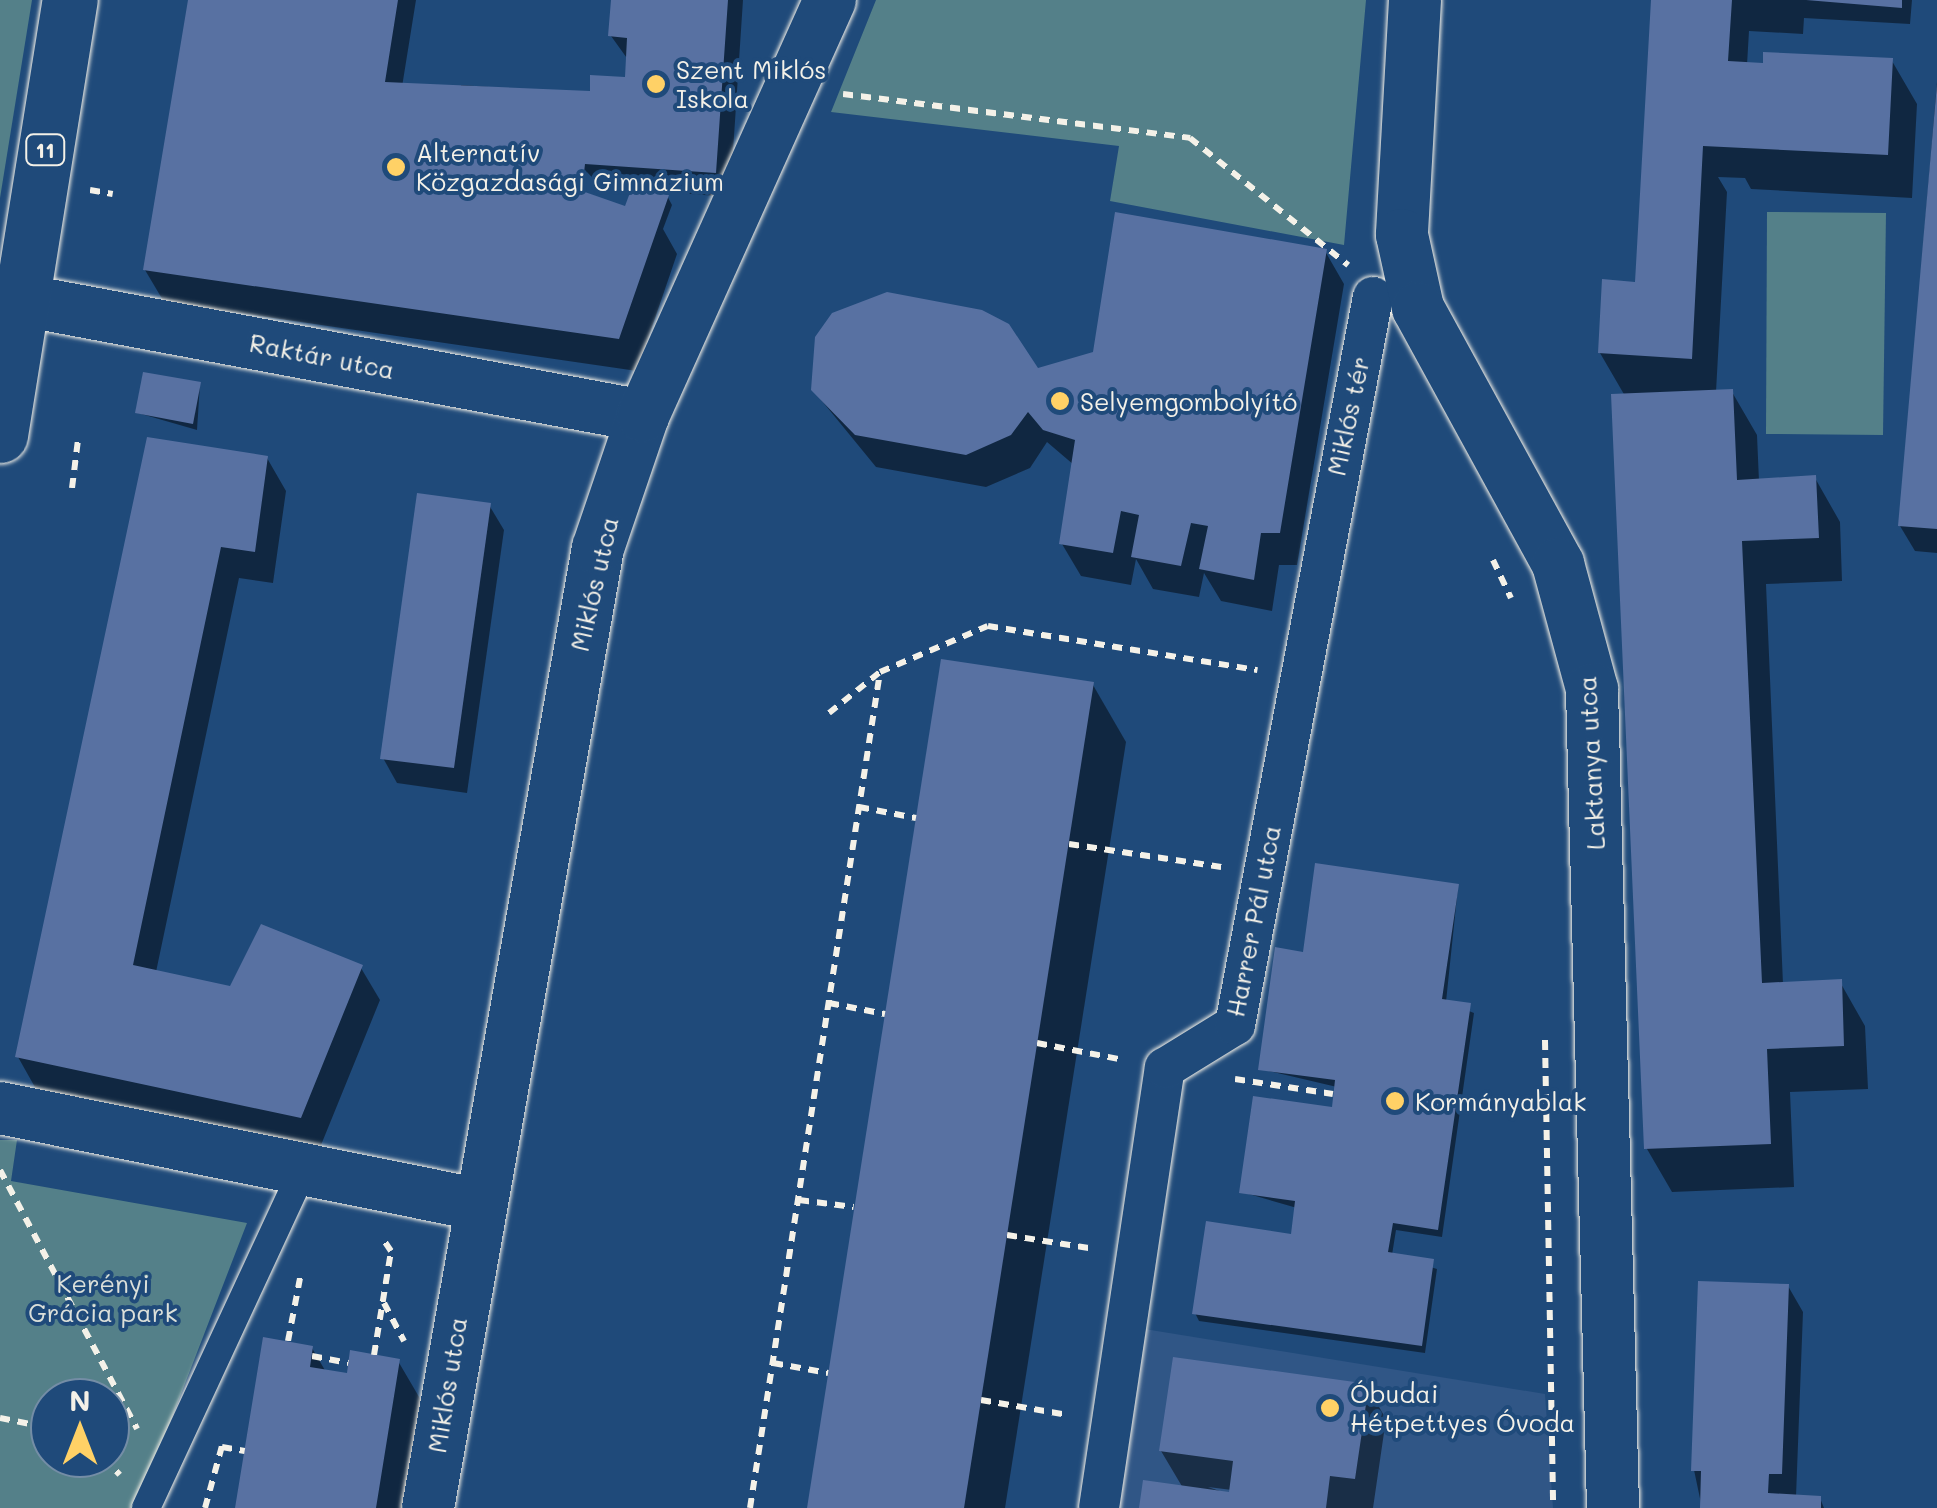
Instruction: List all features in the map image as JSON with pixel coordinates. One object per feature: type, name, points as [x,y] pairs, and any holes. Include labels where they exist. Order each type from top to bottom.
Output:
[{"type":"main road","name":"11","points":[[0,435],[11,298],[70,0]]},
{"type":"street","name":"Miklós utca","points":[[428,1508],[475,1204],[598,548],[644,416],[794,88],[830,0]]},
{"type":"street","name":"Laktanya utca","points":[[1414,0],[1402,235],[1418,308],[1558,564],[1592,689],[1612,1508]]},
{"type":"street","name":"Miklós tér","points":[[1324,536],[1373,297]]},
{"type":"street","name":"Raktár utca","points":[[11,298],[644,416]]},
{"type":"street","name":"Harrer Pál utca","points":[[1099,1508],[1165,1068],[1235,1026],[1324,536]]},
{"type":"street","points":[[0,1108],[306,1163],[475,1204]]},
{"type":"lane","points":[[147,1506],[306,1163]]},
{"type":"path","points":[[794,88],[1190,138],[1338,251],[1373,297]]},
{"type":"path","points":[[72,488],[78,440]]},
{"type":"path","points":[[1489,552],[1513,603]]},
{"type":"path","points":[[828,714],[880,672],[988,626],[1298,676]]},
{"type":"path","points":[[750,1508],[880,672]]},
{"type":"path","points":[[859,807],[916,818]]},
{"type":"path","points":[[1069,844],[1262,873]]},
{"type":"path","points":[[829,1003],[885,1014]]},
{"type":"path","points":[[1545,1026],[1553,1508]]},
{"type":"path","points":[[0,1170],[136,1424],[147,1506]]},
{"type":"path","points":[[798,1200],[854,1207]]},
{"type":"path","points":[[374,1224],[390,1251],[374,1354]]},
{"type":"path","points":[[1007,1235],[1137,1256]]},
{"type":"path","points":[[288,1342],[305,1254]]},
{"type":"path","points":[[312,1356],[348,1363]]},
{"type":"path","points":[[773,1363],[828,1374]]},
{"type":"path","points":[[981,1400],[1112,1423]]},
{"type":"path","points":[[0,1418],[30,1424]]},
{"type":"path","points":[[222,1447],[245,1452]]},
{"type":"shaded area","name":"Óbudai Hétpettyes Óvoda","points":[[1126,1326],[1545,1394],[1553,1508],[1099,1508]]},
{"type":"green space","points":[[0,0],[32,0],[0,198]]},
{"type":"green space","points":[[876,0],[1366,0],[1344,245],[1110,201],[1119,146],[831,112]]},
{"type":"green space","points":[[1767,212],[1886,213],[1883,435],[1766,434]]},
{"type":"green space","name":"Kerényi Grácia park","points":[[0,1140],[17,1140],[11,1181],[247,1223],[137,1508],[0,1508]]},
{"type":"building","name":"Alternatív Közgazdasági Gimnázium","points":[[188,0],[398,0],[385,82],[590,91],[590,75],[625,77],[627,38],[608,36],[611,0],[728,0],[716,173],[585,164],[582,191],[625,206],[634,182],[669,195],[619,339],[143,270]]},
{"type":"building","points":[[1651,0],[1732,0],[1728,61],[1763,63],[1763,52],[1893,58],[1888,155],[1703,146],[1692,359],[1598,353],[1602,279],[1635,282]]},
{"type":"building","points":[[1806,0],[1902,0],[1902,8]]},
{"type":"building","points":[[1937,84],[1937,529],[1898,526]]},
{"type":"building","name":"Selyemgombolyító","points":[[1115,212],[1327,249],[1280,533],[1261,533],[1254,580],[1199,569],[1208,526],[1191,523],[1181,566],[1131,557],[1139,515],[1121,511],[1113,553],[1059,544],[1075,440],[1043,430],[1028,412],[1011,435],[966,455],[855,435],[811,390],[815,337],[832,313],[887,292],[982,310],[1009,324],[1038,368],[1093,352]]},
{"type":"building","points":[[143,372],[201,382],[193,424],[135,413]]},
{"type":"building","points":[[1733,389],[1737,480],[1816,475],[1819,538],[1742,541],[1762,983],[1842,979],[1844,1046],[1767,1049],[1771,1144],[1644,1149],[1611,394]]},
{"type":"building","points":[[147,437],[268,456],[255,552],[221,547],[133,965],[230,986],[261,924],[363,965],[301,1118],[15,1057]]},
{"type":"building","points":[[417,493],[491,503],[454,768],[380,759]]},
{"type":"building","points":[[941,659],[1094,682],[964,1508],[807,1508]]},
{"type":"building","name":"Kormányablak","points":[[1315,863],[1459,884],[1442,999],[1471,1003],[1438,1230],[1393,1223],[1388,1252],[1434,1259],[1422,1346],[1192,1314],[1206,1221],[1291,1234],[1295,1201],[1239,1193],[1253,1096],[1332,1107],[1335,1080],[1258,1070],[1275,947],[1303,952]]},
{"type":"building","points":[[1698,1281],[1789,1284],[1782,1474],[1769,1474],[1768,1493],[1821,1496],[1821,1508],[1700,1508],[1701,1471],[1691,1471]]},
{"type":"building","points":[[263,1337],[313,1346],[310,1367],[347,1373],[350,1350],[400,1359],[376,1508],[235,1508]]},
{"type":"building","points":[[1173,1357],[1369,1384],[1355,1479],[1330,1476],[1326,1508],[1139,1508],[1143,1480],[1229,1492],[1233,1461],[1159,1451]]},
{"type":"place","name":"Szent Miklós Iskola","points":[[656,84]]},
{"type":"place","name":"Alternatív Közgazdasági Gimnázium","points":[[396,167]]},
{"type":"place","name":"Selyemgombolyító","points":[[1060,401]]},
{"type":"place","name":"Kormányablak","points":[[1395,1101]]},
{"type":"place","name":"Óbudai Hétpettyes Óvoda","points":[[1330,1408]]}]
